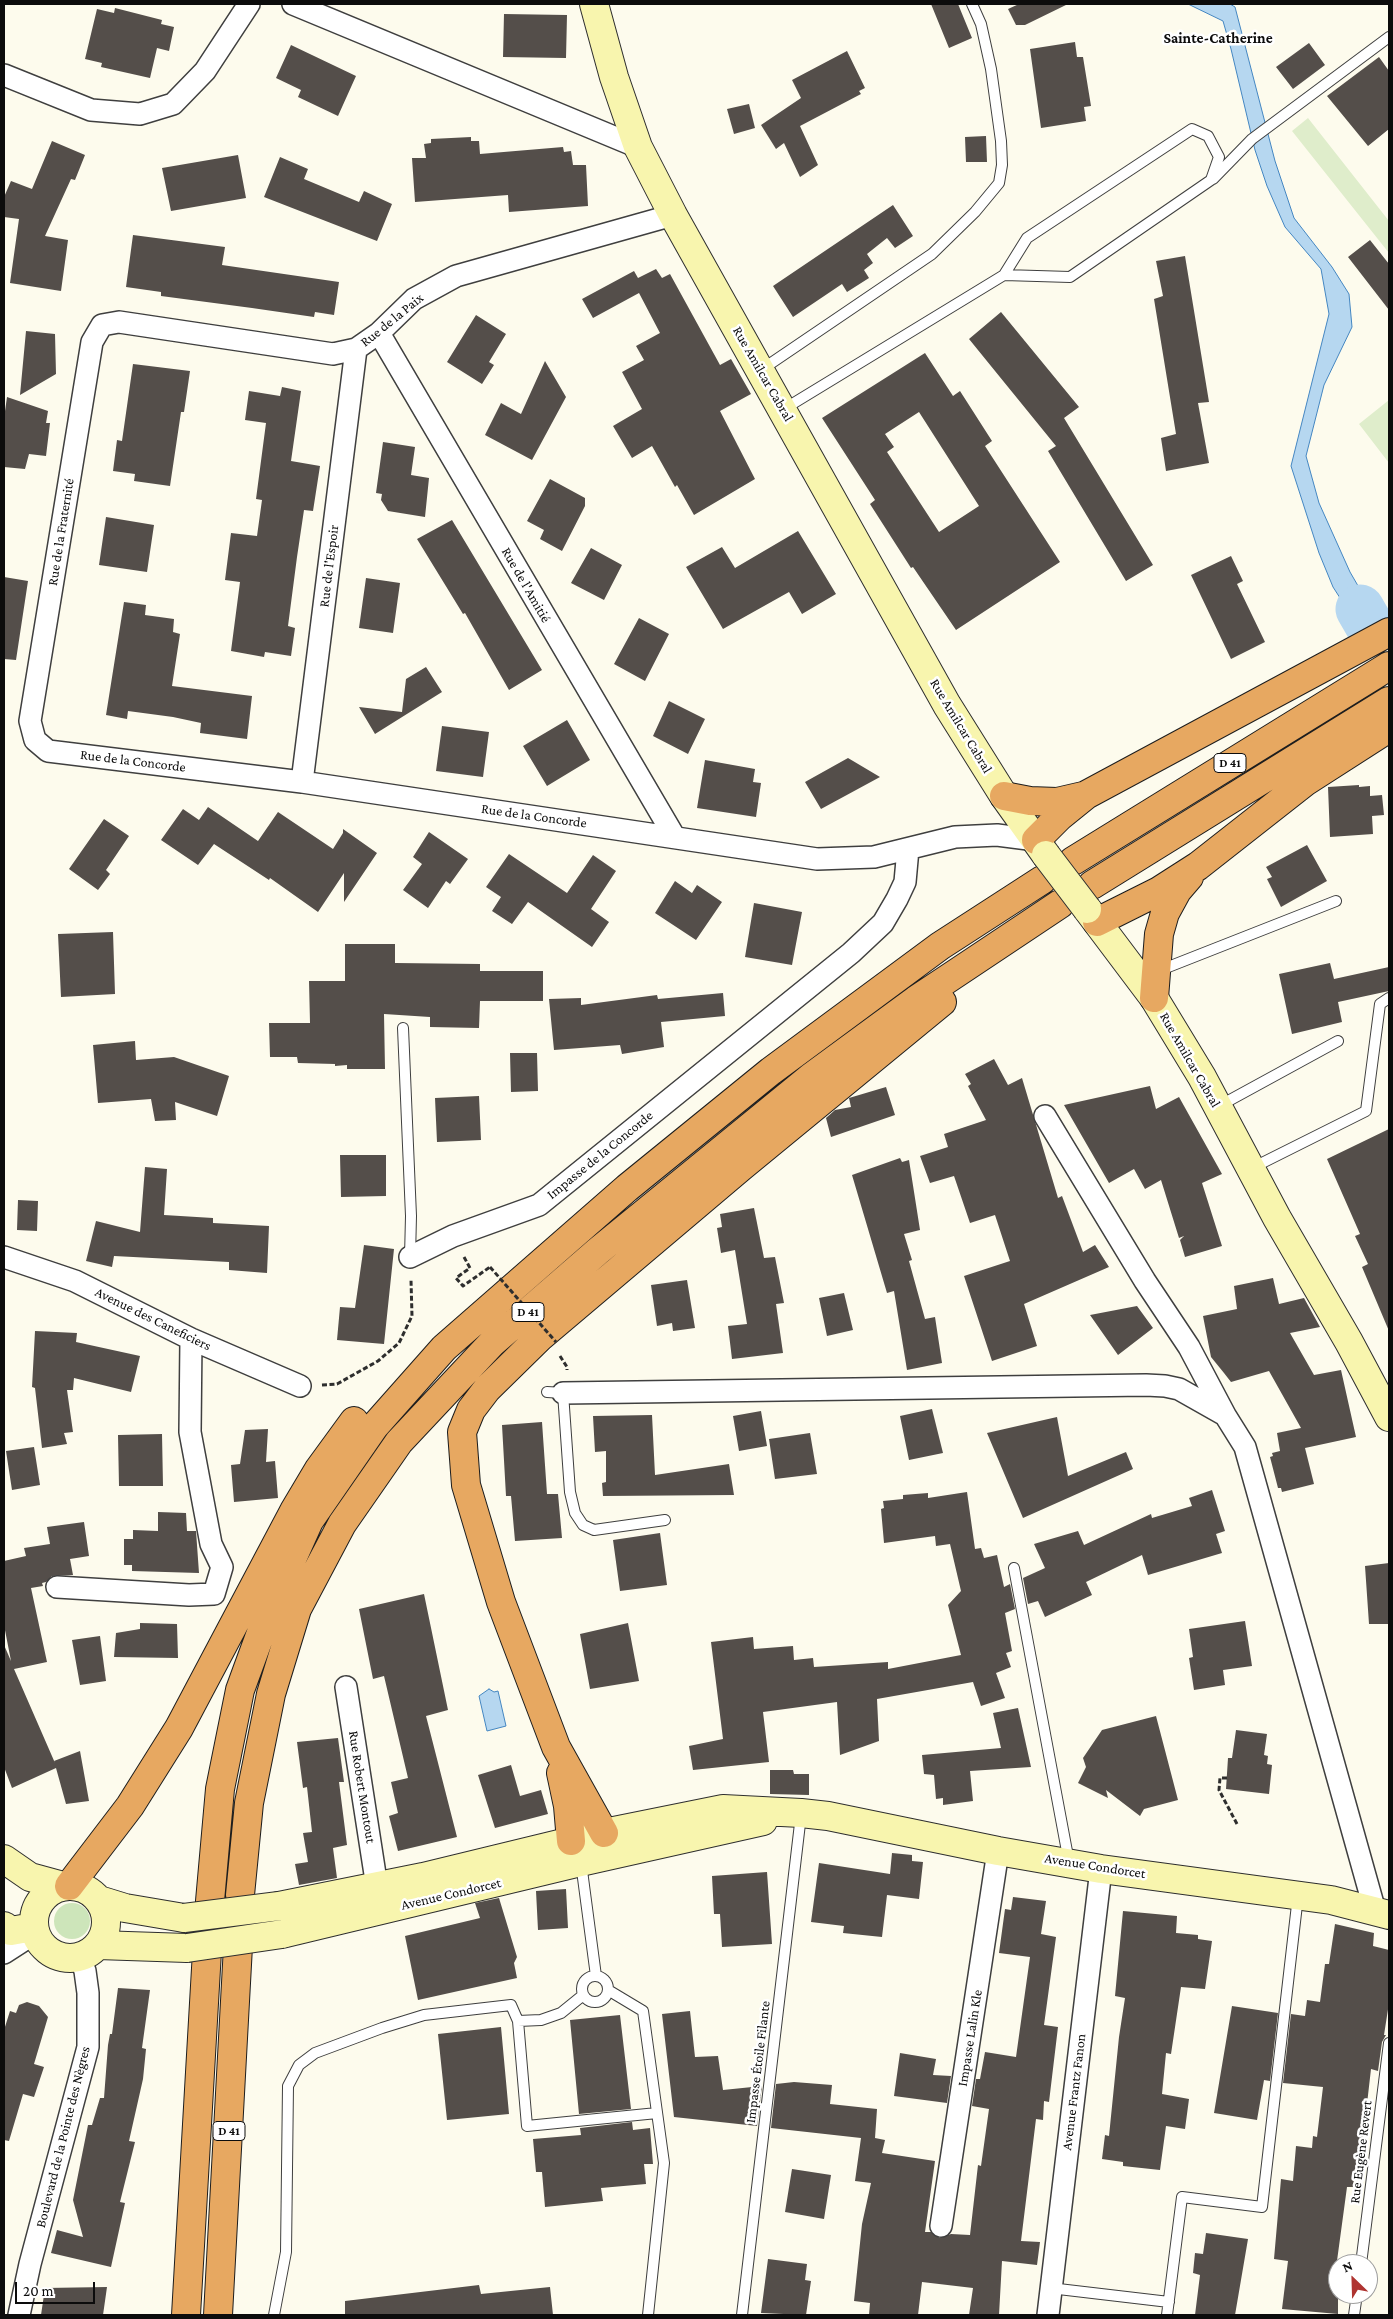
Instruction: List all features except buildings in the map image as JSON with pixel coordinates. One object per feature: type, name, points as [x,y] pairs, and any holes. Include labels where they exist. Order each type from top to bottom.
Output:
[{"type":"highway","points":[[1041,858],[1060,816],[1086,795],[1389,632]]},
{"type":"highway","name":"D 41","points":[[1073,861],[1177,795],[1389,666]]},
{"type":"highway","name":"D 41","points":[[1092,905],[1389,701]]},
{"type":"highway","points":[[1092,905],[1159,890],[1198,866],[1305,782],[1389,728]]},
{"type":"highway","points":[[1004,796],[1030,802],[1057,802],[1086,795]]},
{"type":"highway","name":"D 41","points":[[210,1901],[220,1789],[240,1690],[270,1608],[309,1521],[374,1427],[444,1348],[627,1188],[771,1071],[940,946],[1041,858]]},
{"type":"highway","points":[[1154,998],[1159,934],[1165,913],[1177,891],[1198,866]]},
{"type":"highway","name":"D 41","points":[[240,1895],[249,1804],[271,1694],[298,1609],[342,1524],[399,1442],[492,1343],[598,1252],[811,1077],[916,1000],[1056,907],[540,1337],[487,1389],[471,1410],[462,1432],[466,1485],[501,1602],[556,1747]]},
{"type":"highway","points":[[66,1886],[130,1806],[179,1728],[294,1511],[319,1469],[354,1422],[384,1394],[444,1348]]},
{"type":"highway","points":[[556,1747],[604,1833]]},
{"type":"highway","points":[[556,1747],[576,1851]]},
{"type":"highway","name":"D 41","points":[[218,2315],[238,1946]]},
{"type":"highway","name":"D 41","points":[[186,2315],[197,1950]]},
{"type":"main road","name":"Rue Amilcar Cabral","points":[[594,4],[614,78],[638,147],[673,215],[947,705],[1041,858],[1092,905],[1154,998],[1218,1106],[1389,1417]]},
{"type":"main road","name":"Avenue Condorcet","points":[[576,1851],[604,1833],[723,1809],[802,1813],[1102,1869],[1331,1900],[1382,1913]]},
{"type":"main road","name":"Avenue Condorcet","points":[[89,1951],[197,1950],[282,1934],[378,1898],[576,1851],[802,1813]]},
{"type":"main road","points":[[4,1859],[30,1877],[83,1888],[92,1892],[99,1900],[105,1910],[106,1923],[104,1934],[89,1951],[68,1958],[56,1956],[46,1949],[34,1930],[36,1907],[43,1897],[66,1886]]},
{"type":"main road","name":"Avenue Condorcet","points":[[99,1900],[125,1908],[184,1918],[280,1906],[378,1898]]},
{"type":"main road","points":[[4,1926],[11,1931],[34,1930]]},
{"type":"street","points":[[4,75],[91,110],[140,114],[173,104],[205,71],[249,4]]},
{"type":"street","points":[[293,4],[638,147]]},
{"type":"street","name":"Rue de la Paix","points":[[102,325],[119,322],[333,354],[356,349],[379,333],[414,299],[456,276],[673,215]]},
{"type":"street","name":"Rue de la Fraternité","points":[[35,740],[30,721],[92,342],[102,325]]},
{"type":"street","name":"Rue de l'Amitié","points":[[379,333],[674,836]]},
{"type":"street","name":"Rue de l'Espoir","points":[[302,782],[356,349]]},
{"type":"street","name":"Rue de la Concorde","points":[[35,740],[48,751],[302,782],[817,858],[874,857],[955,838],[997,835],[1041,858]]},
{"type":"street","name":"Impasse de la Concorde","points":[[410,1256],[453,1236],[540,1205],[851,953],[882,923],[897,899],[905,882],[908,849]]},
{"type":"street","points":[[1045,1116],[1145,1282],[1189,1347],[1225,1415],[1246,1447],[1382,1913]]},
{"type":"street","name":"Avenue des Caneficiers","points":[[4,1257],[75,1281],[191,1338],[300,1386]]},
{"type":"street","points":[[57,1587],[189,1595],[214,1594],[222,1567],[211,1544],[190,1432],[191,1338]]},
{"type":"street","points":[[555,1392],[1146,1385],[1179,1389],[1225,1415]]},
{"type":"street","name":"Rue Robert Montout","points":[[346,1687],[378,1898]]},
{"type":"street","name":"Impasse Lalin Kle","points":[[941,2226],[998,1851]]},
{"type":"street","name":"Avenue Frantz Fanon","points":[[1048,2315],[1102,1869]]},
{"type":"street","points":[[4,1953],[34,1930]]},
{"type":"street","name":"Boulevard de la Pointe des Nègres","points":[[19,2315],[30,2264],[88,2047],[86,1971],[89,1951]]},
{"type":"lane","points":[[761,370],[932,254],[975,212],[999,182],[1002,166],[991,68],[981,24],[972,4]]},
{"type":"lane","points":[[1004,275],[1070,277],[1211,180],[1252,139],[1389,37]]},
{"type":"lane","points":[[783,410],[1004,275],[1027,238],[1192,130],[1208,136],[1219,156],[1211,180]]},
{"type":"lane","points":[[1156,971],[1336,901]]},
{"type":"lane","points":[[1251,1168],[1366,1111],[1380,1004],[1389,998]]},
{"type":"lane","points":[[402,1028],[411,1216],[410,1256]]},
{"type":"lane","points":[[1218,1106],[1338,1041]]},
{"type":"lane","points":[[555,1392],[570,1492],[575,1513],[583,1526],[594,1530],[666,1520]]},
{"type":"lane","points":[[1014,1568],[1069,1863]]},
{"type":"lane","name":"Impasse Étoile Filante","points":[[742,2315],[802,1813]]},
{"type":"lane","points":[[576,1851],[596,1976]]},
{"type":"lane","points":[[1167,2315],[1182,2197],[1262,2206],[1298,1895]]},
{"type":"lane","points":[[608,1990],[605,1998],[598,2002],[589,2002],[582,1996],[582,1984],[588,1978],[596,1976],[603,1979],[608,1990],[643,2010],[664,2163],[648,2315]]},
{"type":"lane","points":[[518,2021],[541,2020],[561,2013],[582,1996]]},
{"type":"lane","points":[[274,2315],[286,2252],[288,2086],[299,2065],[315,2053],[382,2028],[424,2015],[510,2005],[518,2021],[527,2126],[657,2113]]},
{"type":"lane","name":"Rue Eugène Revert","points":[[1362,2254],[1389,2043]]},
{"type":"lane","points":[[1050,2288],[1168,2302]]},
{"type":"path","points":[[300,1386],[337,1384],[378,1361],[399,1343],[412,1316],[410,1256]]},
{"type":"path","points":[[470,1268],[456,1278],[463,1286],[490,1267],[556,1342]]},
{"type":"path","points":[[1226,1778],[1220,1778],[1219,1790],[1237,1824]]},
{"type":"green space","points":[[1308,118],[1389,221],[1389,253],[1292,131]]},
{"type":"green space","points":[[1389,400],[1389,463],[1359,424]]},
{"type":"green space","points":[[72,1903],[79,1904],[85,1908],[89,1914],[89,1928],[85,1934],[79,1938],[72,1939],[65,1938],[59,1934],[55,1928],[54,1921],[55,1914],[59,1908],[65,1904]]},
{"type":"water","points":[[1188,4],[1230,4],[1235,7],[1275,161],[1294,218],[1332,267],[1349,294],[1352,327],[1324,385],[1306,456],[1319,503],[1350,572],[1368,603],[1351,615],[1333,587],[1319,553],[1291,466],[1329,314],[1321,269],[1285,227],[1267,186],[1255,150],[1223,21]]},
{"type":"water","points":[[489,1689],[494,1692],[498,1691],[506,1726],[487,1731],[479,1696]]},
{"type":"waterway","points":[[1360,609],[1371,628]]},
{"type":"district","name":"Sainte-Catherine","points":[[1218,38]]}]
